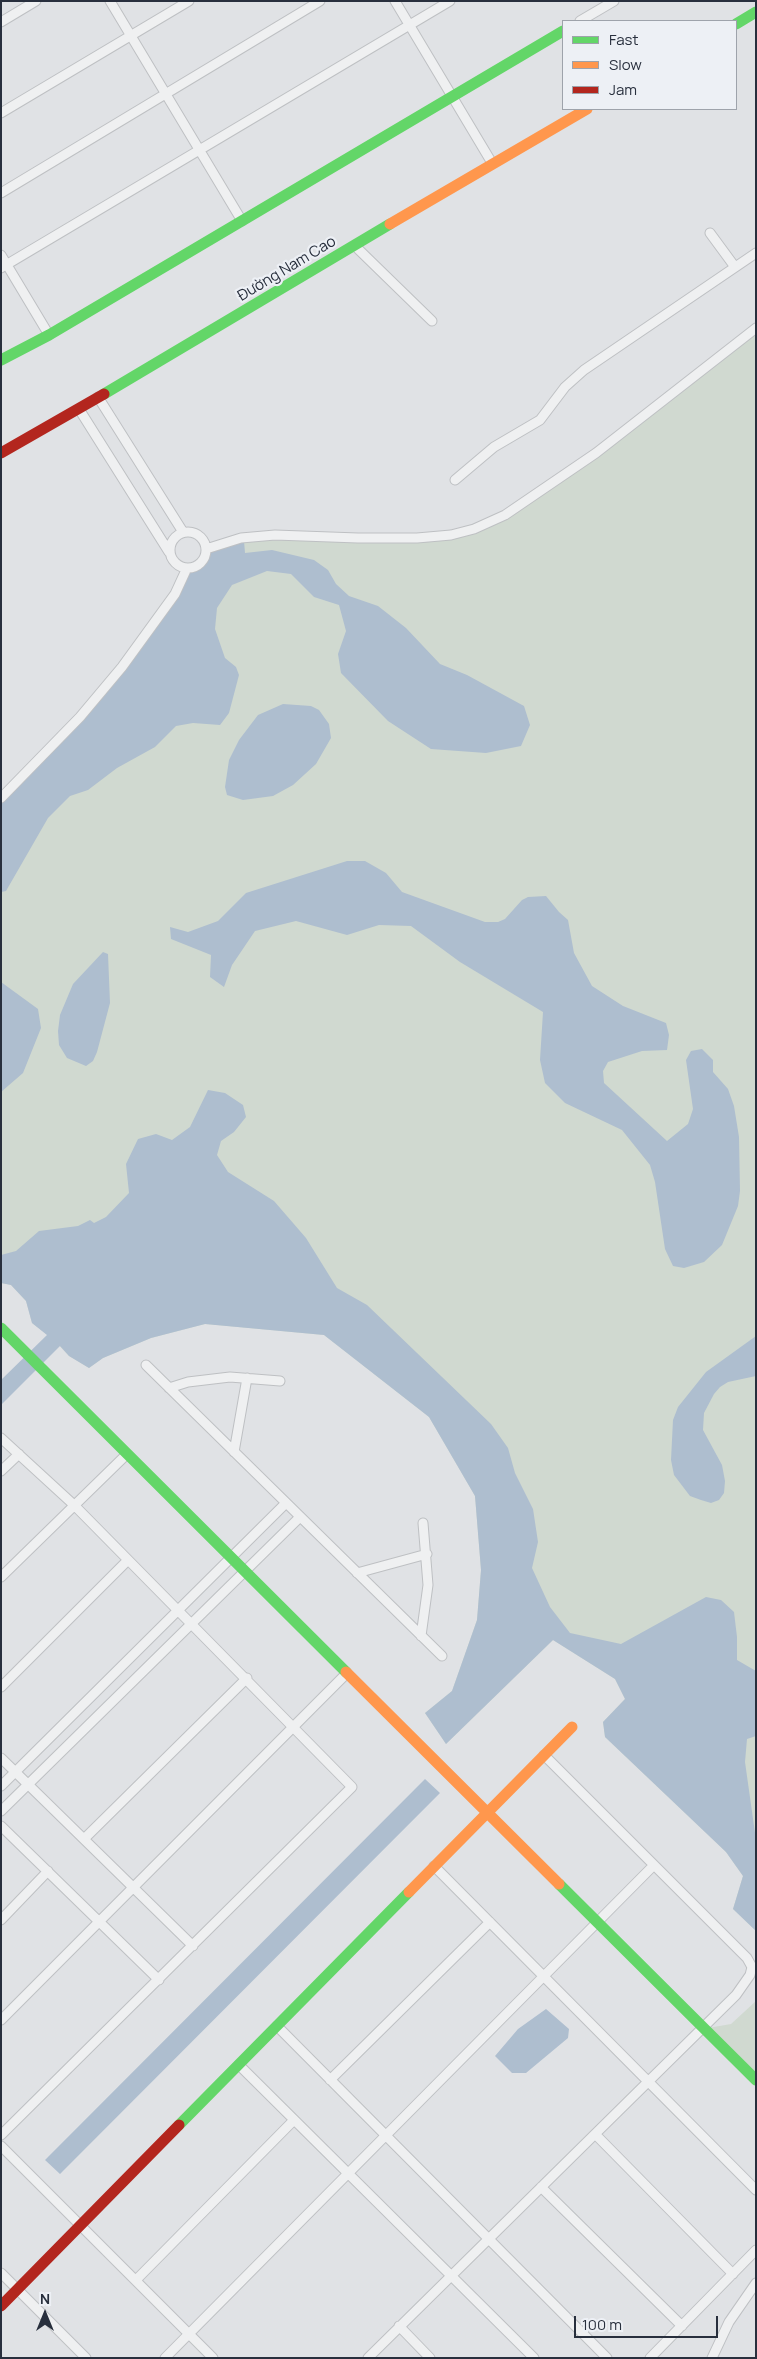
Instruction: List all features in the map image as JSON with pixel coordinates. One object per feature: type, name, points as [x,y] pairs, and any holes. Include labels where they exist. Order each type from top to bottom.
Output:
[{"type":"street","points":[[1,22],[36,1]]},
{"type":"street","points":[[110,1],[242,221]]},
{"type":"street","points":[[1,112],[189,1]]},
{"type":"street","points":[[1,193],[320,1]]},
{"type":"street","points":[[395,1],[492,164]]},
{"type":"street","points":[[4,266],[199,152],[450,1]]},
{"type":"street","points":[[582,20],[614,1]]},
{"type":"street","points":[[737,23],[756,12]]},
{"type":"street","points":[[1,360],[49,335],[562,32]]},
{"type":"street","name":"Đường Nam Cao","points":[[1,453],[79,409],[585,110]]},
{"type":"street","points":[[710,233],[735,267]]},
{"type":"street","points":[[355,246],[432,321]]},
{"type":"street","points":[[455,480],[494,447],[540,420],[565,387],[584,370],[756,253]]},
{"type":"street","points":[[1,255],[4,266],[49,335]]},
{"type":"street","points":[[206,549],[241,538],[275,535],[417,538],[451,535],[474,529],[505,515],[596,453],[756,328]]},
{"type":"street","points":[[98,397],[183,532]]},
{"type":"street","points":[[79,409],[175,563],[187,568],[198,565],[203,560],[206,549],[199,535],[183,532],[174,537],[169,552]]},
{"type":"street","points":[[1,798],[80,717],[122,667],[175,594],[187,568]]},
{"type":"street","points":[[1,1328],[756,2080]]},
{"type":"street","points":[[146,1365],[442,1656]]},
{"type":"street","points":[[169,1388],[205,1379],[247,1378],[280,1381]]},
{"type":"street","points":[[234,1452],[247,1378]]},
{"type":"street","points":[[1,1438],[74,1505],[247,1678],[352,1787],[1,2136]]},
{"type":"street","points":[[1,1471],[19,1454]]},
{"type":"street","points":[[1,1577],[127,1454]]},
{"type":"street","points":[[1,1786],[230,1556],[286,1503]]},
{"type":"street","points":[[1,1811],[190,1623],[300,1517]]},
{"type":"street","points":[[421,1636],[428,1585],[423,1523]]},
{"type":"street","points":[[357,1573],[427,1554]]},
{"type":"street","points":[[1,1686],[128,1560]]},
{"type":"street","points":[[1,2020],[347,1672]]},
{"type":"street","points":[[84,1840],[247,1678]]},
{"type":"street","points":[[1,2306],[572,1727]]},
{"type":"street","points":[[368,2358],[736,1995],[750,1975],[752,1967],[747,1958],[544,1755]]},
{"type":"street","points":[[1,1758],[193,1946]]},
{"type":"street","points":[[1,1826],[159,1980]]},
{"type":"street","points":[[165,2358],[654,1865]]},
{"type":"street","points":[[434,1866],[756,2190]]},
{"type":"street","points":[[1,1920],[48,1871]]},
{"type":"street","points":[[330,2080],[490,1922]]},
{"type":"street","points":[[277,2026],[607,2358]]},
{"type":"street","points":[[239,2065],[534,2358]]},
{"type":"street","points":[[136,2280],[294,2120]]},
{"type":"street","points":[[595,2134],[733,2274]]},
{"type":"street","points":[[1,2146],[213,2358]]},
{"type":"street","points":[[541,2187],[682,2326]]},
{"type":"street","points":[[650,2358],[756,2250]]},
{"type":"street","points":[[1,2273],[86,2358]]},
{"type":"street","points":[[712,2358],[729,2322],[756,2283]]},
{"type":"street","points":[[399,2326],[430,2358]]},
{"type":"shaded area","points":[[756,332],[756,1931],[733,1909],[743,1876],[726,1852],[605,1737],[603,1722],[625,1699],[615,1679],[553,1640],[446,1744],[425,1713],[452,1691],[477,1620],[481,1570],[475,1496],[429,1417],[324,1335],[205,1324],[151,1338],[103,1358],[89,1368],[69,1356],[54,1340],[32,1323],[26,1301],[11,1285],[1,1283],[1,802],[82,720],[189,571],[198,569],[207,560],[209,551],[241,541],[274,538],[420,541],[507,518]]},
{"type":"shaded area","points":[[756,2001],[756,2076],[708,2028],[731,2024]]},
{"type":"water","points":[[244,541],[245,553],[272,550],[314,560],[328,570],[336,584],[349,596],[378,606],[406,628],[440,664],[467,675],[524,706],[530,725],[521,746],[486,753],[431,749],[388,721],[341,673],[338,654],[346,631],[339,605],[314,597],[291,574],[267,571],[232,585],[217,608],[215,629],[225,658],[236,667],[239,675],[229,713],[220,725],[193,723],[176,726],[155,747],[117,768],[88,790],[70,796],[48,818],[6,891],[1,892],[1,802],[82,720],[189,571],[198,569],[207,560],[209,551]]},
{"type":"water","points":[[283,704],[311,706],[319,710],[329,724],[331,738],[316,764],[293,785],[273,796],[243,800],[227,795],[225,787],[229,760],[239,740],[258,715]]},
{"type":"water","points":[[347,861],[365,861],[386,873],[402,892],[485,922],[498,922],[505,919],[522,900],[528,897],[546,896],[568,920],[574,953],[592,986],[623,1006],[666,1023],[669,1035],[667,1050],[642,1051],[608,1062],[603,1071],[604,1083],[667,1141],[688,1124],[693,1109],[686,1060],[691,1051],[702,1049],[713,1060],[713,1072],[728,1089],[734,1106],[739,1137],[740,1191],[738,1206],[722,1245],[704,1262],[684,1268],[673,1266],[665,1249],[655,1182],[650,1165],[622,1130],[565,1103],[545,1083],[540,1060],[543,1012],[460,962],[411,926],[379,925],[347,935],[296,921],[255,931],[232,965],[224,987],[210,977],[211,955],[171,939],[170,927],[188,932],[218,921],[246,893]]},
{"type":"water","points":[[103,952],[108,954],[110,1003],[97,1052],[93,1061],[86,1066],[67,1058],[59,1045],[60,1015],[73,984]]},
{"type":"water","points":[[1,982],[38,1009],[41,1028],[23,1073],[1,1092]]},
{"type":"water","points":[[208,1090],[225,1093],[243,1105],[246,1117],[234,1132],[221,1141],[217,1155],[228,1172],[274,1201],[306,1238],[337,1288],[367,1305],[491,1424],[508,1448],[515,1473],[533,1509],[538,1542],[532,1568],[550,1607],[570,1633],[621,1644],[706,1597],[721,1600],[734,1612],[737,1660],[756,1671],[756,1736],[747,1739],[745,1762],[756,1840],[756,1931],[733,1909],[743,1876],[726,1852],[605,1737],[603,1722],[625,1699],[615,1679],[553,1640],[446,1744],[425,1713],[452,1691],[477,1620],[481,1570],[475,1496],[429,1417],[324,1335],[205,1324],[151,1338],[103,1358],[89,1368],[69,1356],[60,1346],[1,1405],[1,1380],[47,1335],[32,1323],[26,1301],[11,1285],[1,1283],[1,1255],[16,1251],[39,1231],[78,1226],[90,1220],[94,1223],[106,1217],[129,1193],[126,1164],[138,1139],[156,1134],[172,1140],[190,1127]]},
{"type":"water","points":[[756,1336],[756,1376],[728,1382],[720,1387],[704,1413],[703,1430],[722,1465],[725,1481],[724,1493],[719,1500],[711,1503],[690,1496],[674,1475],[671,1460],[673,1420],[678,1407],[706,1372]]},
{"type":"water","points":[[425,1779],[440,1793],[60,2174],[45,2160]]},
{"type":"water","points":[[546,2009],[569,2029],[568,2038],[526,2073],[512,2073],[495,2056],[518,2029]]},
{"type":"traffic: fast","points":[[737,23],[756,12]]},
{"type":"traffic: fast","points":[[1,360],[49,335],[562,32]]},
{"type":"traffic: fast","points":[[104,394],[390,224]]},
{"type":"traffic: fast","points":[[1,1328],[346,1672]]},
{"type":"traffic: fast","points":[[559,1884],[756,2080]]},
{"type":"traffic: fast","points":[[179,2125],[409,1892]]},
{"type":"traffic: slow","points":[[390,224],[585,110]]},
{"type":"traffic: slow","points":[[346,1672],[559,1884]]},
{"type":"traffic: slow","points":[[409,1892],[572,1727]]},
{"type":"traffic: jam","points":[[1,453],[104,394]]},
{"type":"traffic: jam","points":[[1,2306],[179,2125]]}]
